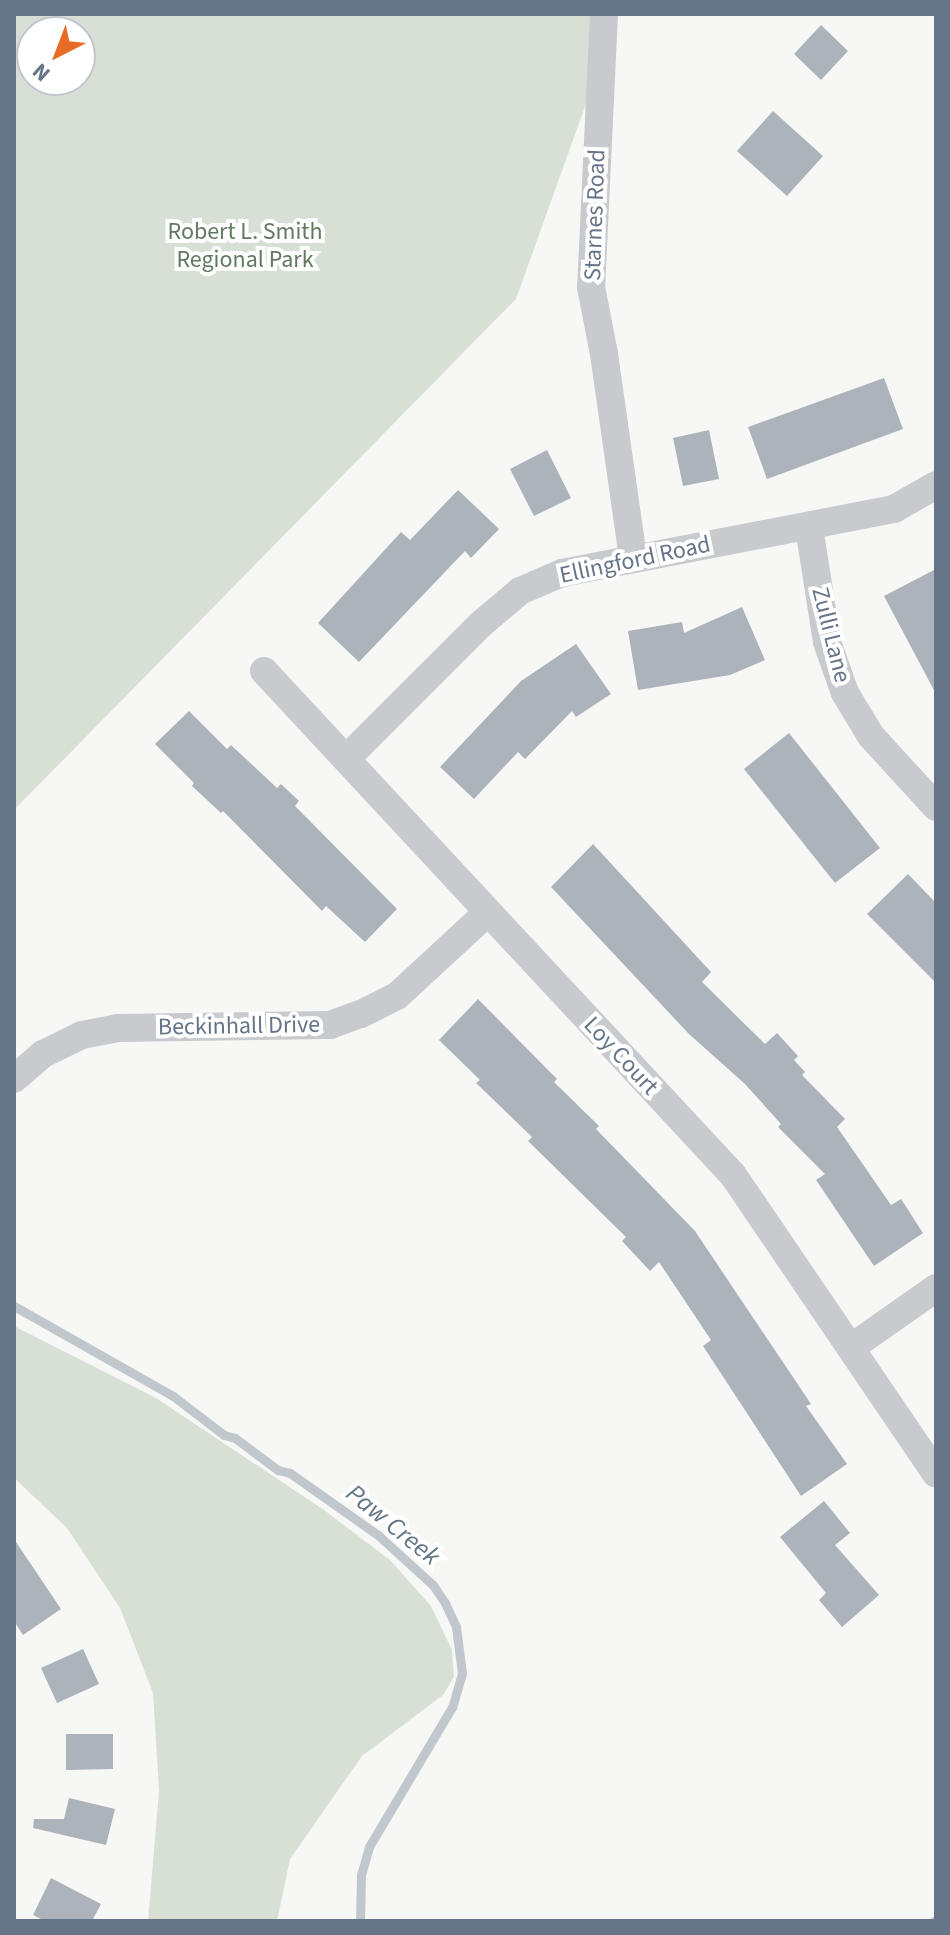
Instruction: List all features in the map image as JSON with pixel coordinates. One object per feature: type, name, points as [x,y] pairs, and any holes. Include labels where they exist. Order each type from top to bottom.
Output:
[{"type":"street","name":"Starnes Road","points":[[604,14],[591,287],[604,354],[633,558]]},
{"type":"street","name":"Ellingford Road","points":[[347,758],[481,624],[520,591],[562,573],[894,509],[936,485]]},
{"type":"street","name":"Zulli Lane","points":[[809,527],[827,642],[845,693],[871,736],[936,807]]},
{"type":"street","name":"Loy Court","points":[[264,671],[733,1175],[936,1474]]},
{"type":"street","name":"Beckinhall Drive","points":[[14,1079],[43,1054],[82,1035],[118,1028],[330,1025],[397,996],[487,913]]},
{"type":"street","points":[[852,1347],[936,1288]]},
{"type":"green space","name":"Robert L. Smith Regional Park","points":[[14,14],[604,14],[601,62],[516,299],[14,810]]},
{"type":"green space","points":[[14,1326],[156,1398],[324,1510],[390,1560],[431,1606],[452,1650],[454,1677],[443,1695],[362,1756],[290,1859],[277,1921],[148,1921],[159,1791],[153,1693],[120,1608],[67,1528],[14,1478]]},
{"type":"building","points":[[821,25],[848,51],[821,80],[794,54]]},
{"type":"building","points":[[773,111],[823,156],[787,196],[737,151]]},
{"type":"building","points":[[884,378],[903,429],[767,479],[748,427]]},
{"type":"building","points":[[709,430],[719,479],[683,486],[673,438]]},
{"type":"building","points":[[547,450],[571,498],[534,516],[510,469]]},
{"type":"building","points":[[458,490],[499,529],[471,558],[465,551],[359,662],[318,623],[401,532],[410,540]]},
{"type":"building","points":[[936,569],[936,694],[884,596]]},
{"type":"building","points":[[742,607],[765,660],[730,675],[638,690],[628,631],[682,622],[684,633]]},
{"type":"building","points":[[576,644],[611,694],[576,717],[572,711],[525,759],[518,752],[474,799],[440,767],[521,681]]},
{"type":"building","points":[[189,711],[227,749],[231,745],[277,788],[281,784],[299,801],[295,806],[397,909],[365,942],[326,906],[322,911],[223,811],[221,813],[192,786],[194,783],[155,744]]},
{"type":"building","points":[[789,733],[880,848],[835,883],[744,769]]},
{"type":"building","points":[[593,844],[711,972],[702,982],[765,1044],[777,1033],[798,1056],[794,1060],[805,1072],[802,1075],[845,1119],[837,1127],[891,1205],[901,1199],[923,1233],[874,1266],[816,1180],[825,1174],[778,1127],[781,1124],[745,1084],[689,1034],[551,887]]},
{"type":"building","points":[[908,874],[936,903],[936,983],[867,914]]},
{"type":"building","points":[[478,999],[557,1079],[554,1082],[599,1126],[596,1129],[695,1231],[811,1404],[806,1406],[847,1464],[801,1496],[703,1346],[711,1340],[659,1262],[650,1271],[622,1241],[626,1237],[528,1141],[532,1137],[476,1083],[480,1080],[439,1040]]},
{"type":"building","points":[[824,1501],[850,1533],[835,1545],[879,1595],[842,1627],[819,1600],[826,1593],[780,1537]]},
{"type":"building","points":[[14,1539],[61,1609],[23,1635],[14,1621]]},
{"type":"building","points":[[83,1649],[99,1684],[57,1703],[41,1668]]},
{"type":"building","points":[[66,1734],[113,1734],[113,1769],[66,1770]]},
{"type":"building","points":[[69,1798],[115,1809],[106,1845],[33,1828],[34,1819],[64,1819]]},
{"type":"building","points":[[51,1878],[101,1904],[92,1921],[45,1921],[33,1915]]},
{"type":"waterway","name":"Paw Creek","points":[[14,1306],[173,1396],[224,1435],[235,1438],[278,1470],[290,1473],[378,1535],[433,1585],[445,1603],[456,1627],[462,1673],[452,1707],[369,1847],[361,1875],[360,1921]]}]
